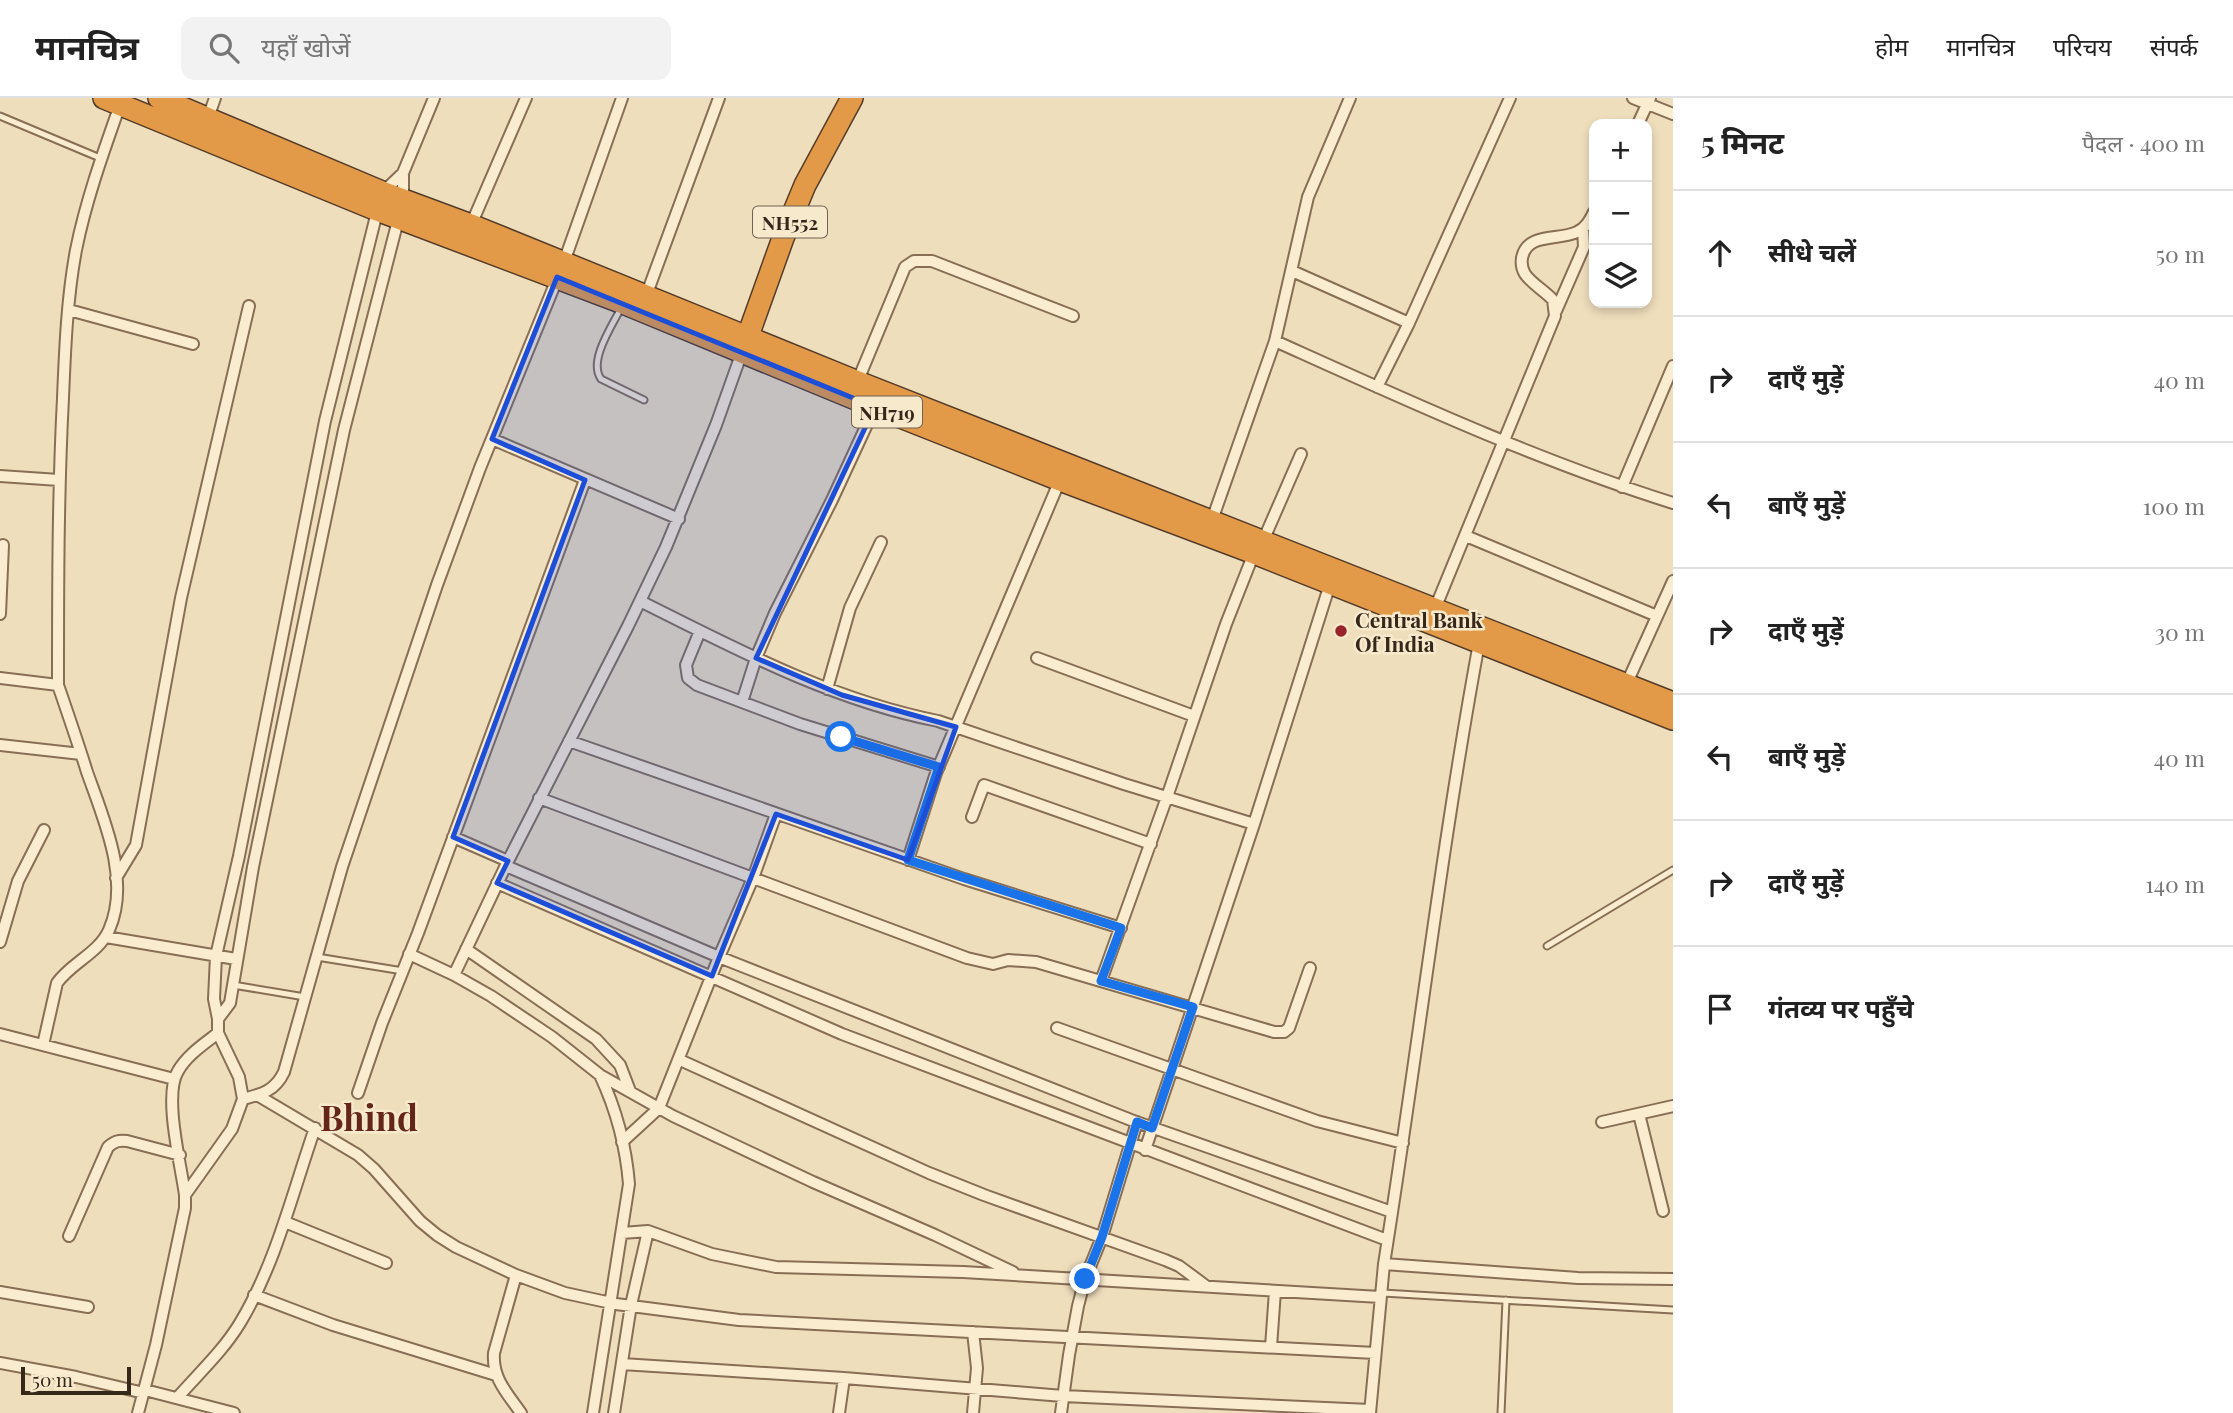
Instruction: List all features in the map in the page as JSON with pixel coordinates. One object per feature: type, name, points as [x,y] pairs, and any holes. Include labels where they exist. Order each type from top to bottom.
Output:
[{"type":"highway","name":"NH719","points":[[159,98],[208,118],[380,201]]},
{"type":"highway","name":"NH552","points":[[745,344],[805,185],[852,98]]},
{"type":"highway","name":"NH719","points":[[115,100],[633,296],[855,390],[1432,616],[1673,703]]},
{"type":"highway","name":"NH719","points":[[401,209],[471,225],[560,270]]},
{"type":"highway","name":"NH719","points":[[878,399],[1060,480],[1209,528]]},
{"type":"highway","name":"NH719","points":[[1258,547],[1330,584],[1432,616],[1479,643],[1673,719]]},
{"type":"street","points":[[208,118],[215,98]]},
{"type":"street","points":[[185,1195],[232,1129],[243,1099],[239,1077],[218,1033],[214,999],[216,956],[239,856],[325,421],[380,201],[403,173],[434,98]]},
{"type":"street","points":[[471,225],[526,98]]},
{"type":"street","points":[[243,1099],[273,1089],[280,1082],[334,892],[436,584],[560,270],[622,98]]},
{"type":"street","points":[[633,296],[719,98]]},
{"type":"street","points":[[1209,528],[1276,341],[1308,197],[1350,98]]},
{"type":"street","points":[[1377,387],[1409,323],[1510,98]]},
{"type":"street","points":[[1633,98],[1649,101],[1673,114]]},
{"type":"street","points":[[43,1045],[57,984],[62,976],[106,937],[115,911],[116,878],[111,844],[58,685],[59,480],[65,350],[76,250],[115,100]]},
{"type":"street","points":[[1640,119],[1649,101]]},
{"type":"street","points":[[218,1019],[230,1003],[253,867],[344,430],[401,209],[403,173]]},
{"type":"street","points":[[1556,311],[1553,300],[1526,275],[1521,263],[1522,256],[1528,245],[1536,240],[1567,235],[1583,228],[1589,219]]},
{"type":"street","points":[[1432,616],[1584,247],[1583,228]]},
{"type":"street","points":[[855,390],[905,267],[914,261],[932,261],[1073,316]]},
{"type":"street","points":[[1292,271],[1409,323]]},
{"type":"street","points":[[116,878],[136,845],[181,598],[249,306]]},
{"type":"street","points":[[69,310],[192,344]]},
{"type":"street","points":[[1276,341],[1505,443],[1673,503]]},
{"type":"street","points":[[460,962],[679,519],[745,344]]},
{"type":"street","points":[[1622,487],[1673,366]]},
{"type":"street","points":[[743,702],[756,658],[775,613],[832,500],[878,399]]},
{"type":"street","points":[[492,439],[679,519]]},
{"type":"street","points":[[1101,981],[1226,624],[1301,454]]},
{"type":"street","points":[[0,476],[59,480]]},
{"type":"street","points":[[358,1093],[584,480]]},
{"type":"street","points":[[908,860],[939,767],[1060,480]]},
{"type":"street","points":[[1466,536],[1657,615]]},
{"type":"street","points":[[827,689],[850,608],[881,542]]},
{"type":"street","points":[[0,614],[3,545]]},
{"type":"street","points":[[1626,685],[1673,581]]},
{"type":"street","points":[[1145,1150],[1254,824],[1330,584]]},
{"type":"street","points":[[640,601],[756,658],[827,689],[906,715],[956,727],[1254,824]]},
{"type":"street","points":[[700,631],[686,665],[688,678],[697,685],[800,724],[939,767]]},
{"type":"street","points":[[622,1364],[844,1378],[1063,1396],[1299,1410],[1370,1411],[1387,1240],[1446,837],[1479,643]]},
{"type":"street","points":[[1037,658],[1194,716]]},
{"type":"street","points":[[0,678],[58,685]]},
{"type":"street","points":[[569,741],[908,860],[1121,928]]},
{"type":"street","points":[[0,745],[81,754]]},
{"type":"street","points":[[972,817],[984,785],[1150,844]]},
{"type":"street","points":[[539,798],[980,962],[1035,962],[1274,1032],[1284,1032],[1289,1028],[1311,968]]},
{"type":"street","points":[[622,1142],[659,1108],[753,878],[776,814]]},
{"type":"street","points":[[0,942],[18,881],[44,830]]},
{"type":"street","points":[[453,837],[719,957],[1152,1128],[1392,1212]]},
{"type":"street","points":[[497,883],[842,1034],[1387,1240]]},
{"type":"street","points":[[106,937],[236,959]]},
{"type":"street","points":[[411,950],[460,962],[523,1004],[596,1039],[620,1065],[627,1089]]},
{"type":"street","points":[[460,962],[523,1004],[552,1037],[605,1078],[659,1108],[813,1182],[1018,1275]]},
{"type":"street","points":[[1057,1028],[1317,1121],[1403,1143]]},
{"type":"street","points":[[138,1413],[182,1224],[185,1195],[172,1102],[174,1079],[188,1058],[218,1033]]},
{"type":"street","points":[[0,1034],[174,1079]]},
{"type":"street","points":[[680,1060],[929,1173],[1179,1266],[1206,1286]]},
{"type":"street","points":[[605,1078],[622,1142],[634,1232],[605,1394],[614,1413]]},
{"type":"street","points":[[257,1095],[358,1155],[420,1221],[437,1235],[516,1276],[565,1293],[681,1314],[739,1320],[1376,1353]]},
{"type":"street","points":[[1602,1122],[1673,1106]]},
{"type":"street","points":[[1639,1114],[1663,1212]]},
{"type":"street","points":[[1061,1413],[1072,1337],[1085,1279],[1102,1237],[1137,1122]]},
{"type":"street","points":[[177,1397],[225,1344],[254,1296],[285,1222],[315,1128]]},
{"type":"street","points":[[69,1236],[108,1147],[114,1142],[127,1142],[180,1155]]},
{"type":"street","points":[[285,1222],[386,1263]]},
{"type":"street","points":[[634,1232],[712,1254],[776,1267],[1018,1275],[1381,1295]]},
{"type":"street","points":[[593,1413],[622,1364],[621,1304],[634,1232]]},
{"type":"street","points":[[1384,1264],[1578,1278],[1673,1279]]},
{"type":"street","points":[[516,1276],[494,1353],[496,1375],[521,1413]]},
{"type":"street","points":[[1271,1347],[1275,1290]]},
{"type":"street","points":[[0,1292],[88,1307]]},
{"type":"street","points":[[254,1296],[333,1325],[496,1375]]},
{"type":"street","points":[[973,1332],[977,1368],[973,1413]]},
{"type":"street","points":[[0,1363],[177,1397],[234,1413]]},
{"type":"street","points":[[839,1413],[844,1378]]},
{"type":"lane","points":[[0,116],[101,159]]},
{"type":"lane","points":[[633,296],[596,360],[597,374],[601,379],[644,400]]},
{"type":"lane","points":[[1547,946],[1673,870]]},
{"type":"lane","points":[[317,957],[403,971]]},
{"type":"lane","points":[[233,985],[305,997]]},
{"type":"lane","points":[[1381,1295],[1673,1310]]},
{"type":"lane","points":[[1500,1413],[1506,1300]]},
{"type":"highlighted area","points":[[557,277],[875,407],[756,658],[842,695],[956,727],[908,860],[776,814],[712,976],[497,883],[508,861],[453,837],[585,480],[492,439]]},
{"type":"place","name":"Central Bank Of India","points":[[1341,631]]},
{"type":"district","name":"Bhind","points":[[369,1116]]},
{"type":"route","points":[[841,737],[939,767],[908,860],[1121,928],[1101,981],[1193,1007],[1152,1128],[1137,1122],[1102,1237],[1085,1279]]}]
